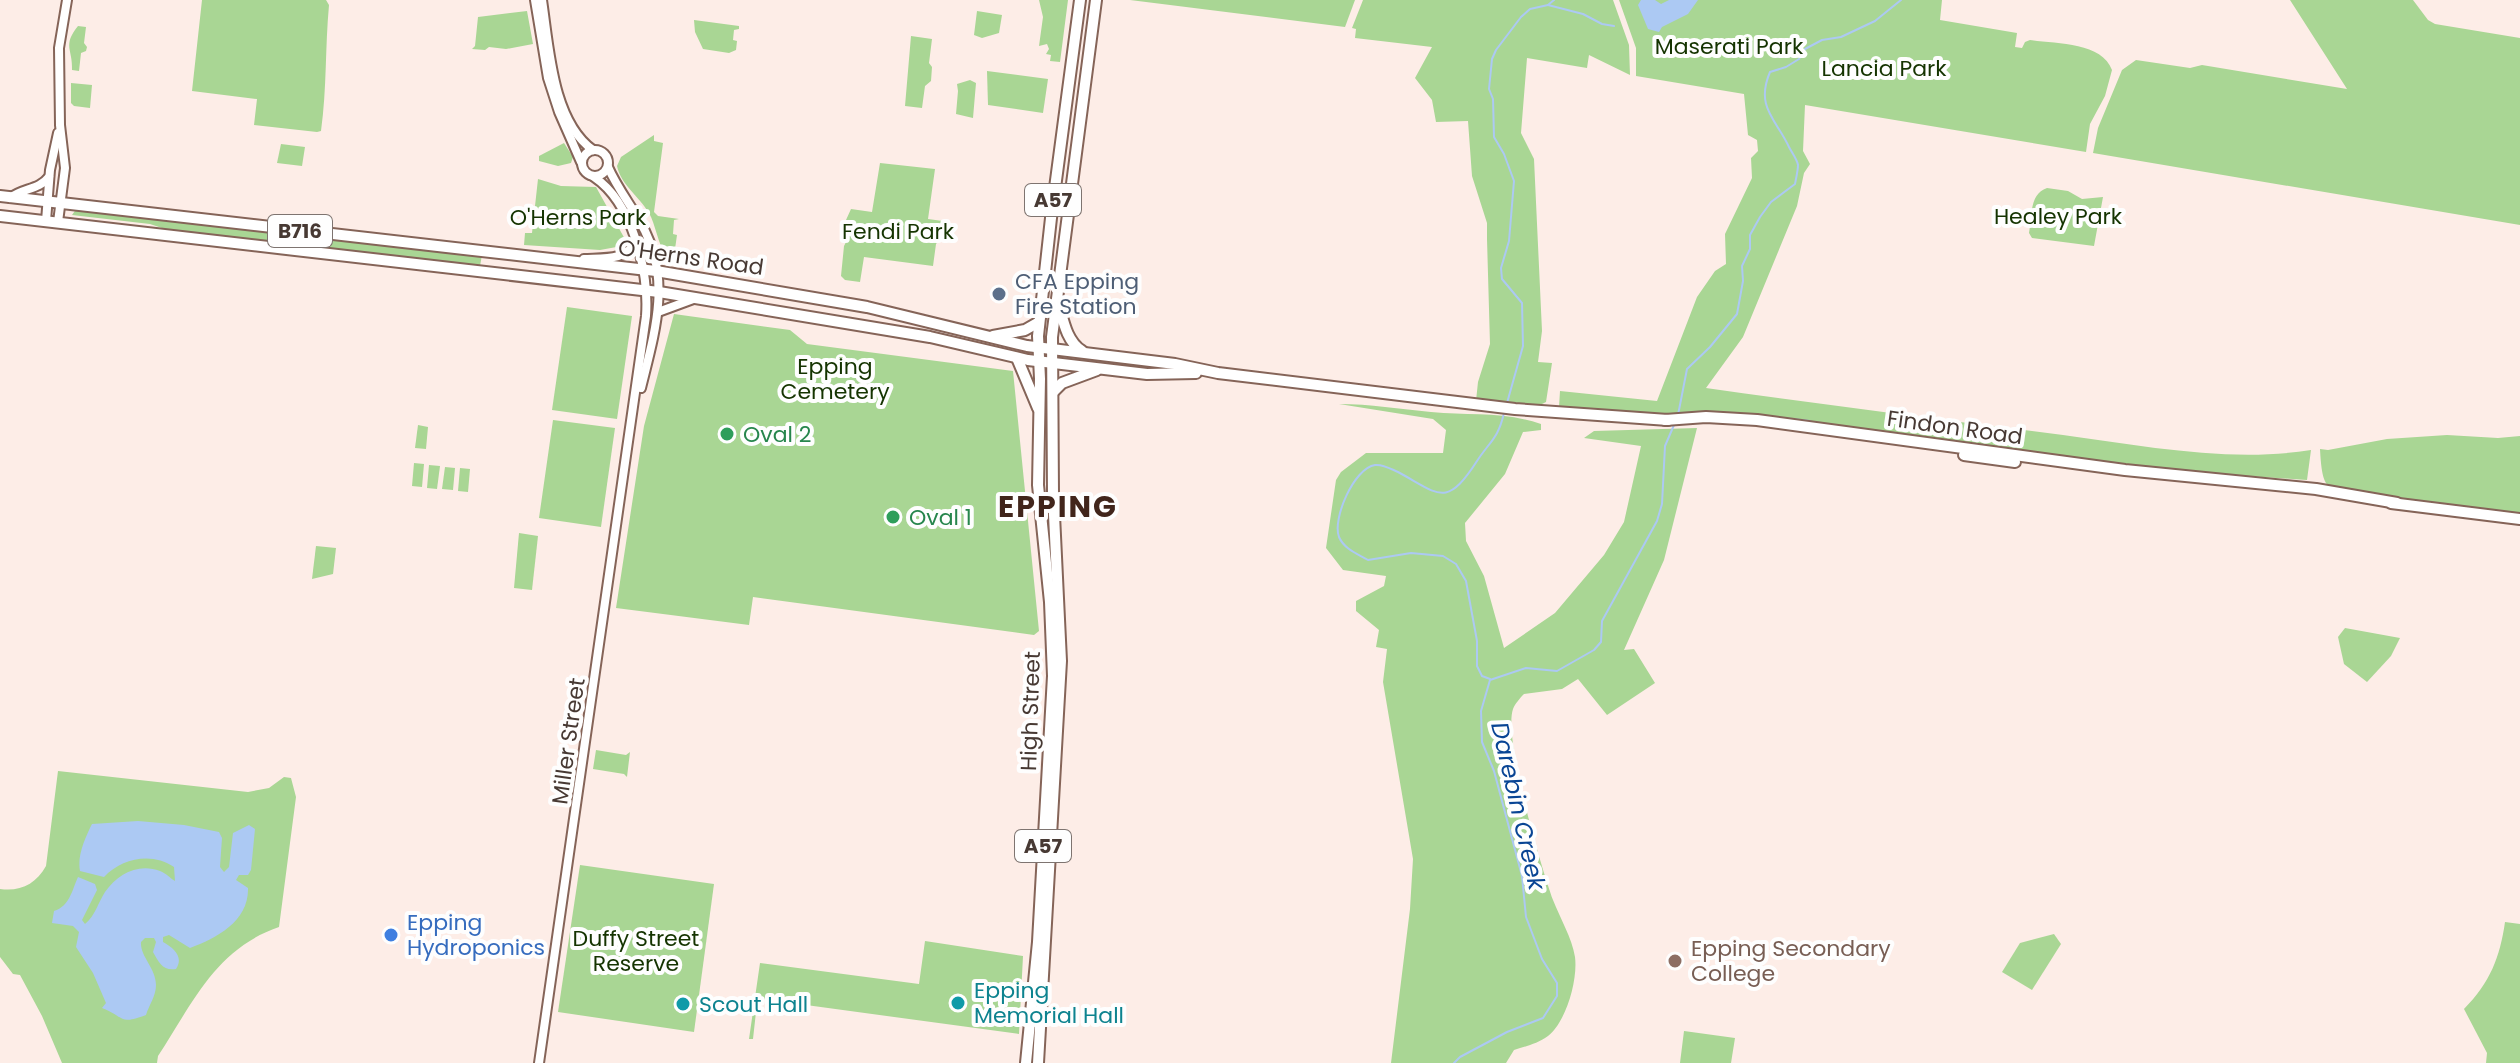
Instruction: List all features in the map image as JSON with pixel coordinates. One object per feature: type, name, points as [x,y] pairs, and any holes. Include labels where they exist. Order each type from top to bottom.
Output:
[{"type":"main road","name":"A57","points":[[1038,361],[1039,322],[1080,0]]},
{"type":"main road","name":"A57","points":[[1053,362],[1056,297],[1096,0]]},
{"type":"main road","name":"O'Herns Road","points":[[5,197],[656,271],[867,307],[987,337],[1052,349]]},
{"type":"main road","name":"O'Herns Road","points":[[0,216],[647,290],[930,337],[1017,358],[1053,362]]},
{"type":"main road","points":[[1056,297],[1069,337],[1075,347],[1083,352]]},
{"type":"main road","points":[[987,337],[1025,330],[1039,322]]},
{"type":"main road","name":"Findon Road","points":[[1052,349],[1496,407],[1668,420],[1692,419],[2144,479],[2254,484],[2520,519]]},
{"type":"main road","points":[[1017,358],[1040,413]]},
{"type":"main road","name":"High Street","points":[[1026,1063],[1038,942],[1053,652],[1038,485],[1038,361]]},
{"type":"main road","name":"Findon Road","points":[[1053,362],[1147,374],[1218,373]]},
{"type":"main road","name":"High Street","points":[[1038,1063],[1061,672],[1054,504],[1053,362]]},
{"type":"main road","points":[[1053,392],[1067,380],[1102,368]]},
{"type":"street","points":[[52,222],[62,203],[64,183],[59,48],[67,0]]},
{"type":"street","points":[[539,1],[547,59],[553,96],[584,172],[594,177],[603,174],[608,167],[605,154],[593,150],[578,138],[547,59]]},
{"type":"street","points":[[52,222],[48,202],[49,177],[60,125]]},
{"type":"street","points":[[581,162],[585,154],[593,150]]},
{"type":"street","name":"Miller Street","points":[[608,167],[645,231],[652,249],[659,292],[652,349],[632,425]]},
{"type":"street","points":[[5,197],[39,186],[49,177]]},
{"type":"street","name":"Miller Street","points":[[539,1063],[645,328],[647,290],[636,241],[614,196],[594,177]]},
{"type":"street","points":[[64,183],[74,205]]},
{"type":"street","points":[[568,260],[615,257],[630,251],[636,241]]},
{"type":"street","points":[[658,312],[697,297]]},
{"type":"green space","points":[[202,0],[326,0],[329,5],[321,131],[254,125],[257,99],[192,91]]},
{"type":"green space","points":[[1039,0],[1068,0],[1060,62],[1050,61],[1051,55],[1046,54],[1049,49],[1047,44],[1039,46],[1043,17]]},
{"type":"green space","points":[[1130,0],[1355,0],[1345,27]]},
{"type":"green space","points":[[1363,0],[1613,0],[1629,45],[1630,75],[1589,55],[1587,68],[1527,58],[1521,133],[1534,159],[1542,331],[1538,362],[1552,363],[1546,402],[1538,406],[1476,401],[1478,382],[1490,344],[1487,223],[1472,176],[1468,121],[1436,122],[1432,100],[1415,78],[1432,47],[1355,38],[1356,29],[1352,28]]},
{"type":"green space","points":[[1619,0],[1942,0],[1940,20],[2017,33],[2015,47],[2022,48],[2030,40],[2089,49],[2107,61],[2112,70],[2105,96],[2090,124],[2086,152],[1805,105],[1803,151],[1810,164],[1804,173],[1797,206],[1743,337],[1706,388],[2187,452],[2250,455],[2311,450],[2307,480],[2143,469],[1844,427],[1603,414],[1591,409],[1559,407],[1560,391],[1657,401],[1697,297],[1715,271],[1726,264],[1725,234],[1752,178],[1751,158],[1758,151],[1757,140],[1748,135],[1744,94],[1636,76],[1636,48]]},
{"type":"green space","points":[[2290,0],[2413,0],[2428,20],[2435,24],[2520,38],[2520,225],[2093,153],[2098,128],[2122,70],[2136,60],[2190,68],[2202,65],[2347,89]]},
{"type":"green space","points":[[527,11],[533,44],[506,49],[472,49],[478,17]]},
{"type":"green space","points":[[977,11],[1002,15],[999,33],[982,38],[974,35]]},
{"type":"green space","points":[[694,20],[739,26],[734,30],[736,50],[729,53],[703,49],[695,32]]},
{"type":"green space","points":[[78,26],[86,27],[84,43],[87,47],[81,53],[79,71],[72,70],[69,48],[70,38]]},
{"type":"green space","points":[[911,36],[932,39],[929,63],[932,67],[931,81],[925,86],[922,108],[905,106]]},
{"type":"green space","points":[[987,71],[1048,79],[1043,113],[988,105]]},
{"type":"green space","points":[[970,80],[976,83],[973,118],[956,114],[957,84]]},
{"type":"green space","points":[[71,83],[92,85],[90,108],[71,103]]},
{"type":"green space","points":[[654,135],[654,141],[663,143],[654,212],[658,216],[679,219],[674,220],[673,234],[677,235],[673,263],[661,247],[649,213],[622,179],[617,166],[621,157]]},
{"type":"green space","points":[[564,143],[573,157],[571,163],[558,166],[539,161],[539,156]]},
{"type":"green space","points":[[281,144],[305,147],[302,166],[277,163]]},
{"type":"green space","name":"Fendi Park","points":[[880,163],[935,169],[928,219],[950,222],[936,244],[933,266],[864,257],[860,282],[845,280],[841,276],[844,246],[849,236],[846,220],[851,209],[872,212]]},
{"type":"green space","name":"O'Herns Park","points":[[538,179],[561,186],[596,187],[626,241],[622,246],[600,250],[524,245],[525,233],[532,233]]},
{"type":"green space","name":"Healey Park","points":[[2047,188],[2068,191],[2082,199],[2103,197],[2094,246],[2032,238],[2029,233],[2034,201]]},
{"type":"green space","points":[[77,208],[482,255],[480,266],[171,231],[150,224],[72,215]]},
{"type":"green space","points":[[567,307],[632,316],[617,419],[552,410]]},
{"type":"green space","name":"Epping Cemetery","points":[[674,314],[790,330],[807,344],[1013,371],[1039,631],[1034,635],[753,597],[749,625],[616,608],[644,426]]},
{"type":"green space","points":[[1339,404],[1500,416],[1541,424],[1541,430],[1523,432],[1505,474],[1465,523],[1466,541],[1484,576],[1504,648],[1555,613],[1604,555],[1624,522],[1641,446],[1584,438],[1594,431],[1697,428],[1664,560],[1624,650],[1634,649],[1655,683],[1607,715],[1578,679],[1562,689],[1524,694],[1513,709],[1511,724],[1518,773],[1547,884],[1575,957],[1575,977],[1569,1000],[1554,1030],[1540,1041],[1514,1050],[1506,1063],[1391,1063],[1413,859],[1383,682],[1387,649],[1376,647],[1379,630],[1356,611],[1356,601],[1384,586],[1386,576],[1343,570],[1326,548],[1336,480],[1341,472],[1366,453],[1443,453],[1446,430],[1433,419]]},
{"type":"green space","points":[[553,420],[615,428],[601,527],[539,518]]},
{"type":"green space","points":[[418,425],[428,427],[426,449],[415,448]]},
{"type":"green space","points":[[2447,435],[2520,436],[2520,515],[2376,496],[2333,488],[2324,479],[2320,449],[2387,439]]},
{"type":"green space","points":[[414,463],[424,464],[422,487],[412,486]]},
{"type":"green space","points":[[429,465],[440,466],[437,489],[427,488]]},
{"type":"green space","points":[[445,467],[455,468],[453,490],[442,489]]},
{"type":"green space","points":[[460,468],[470,469],[468,492],[458,491]]},
{"type":"green space","points":[[519,533],[538,536],[532,590],[514,588]]},
{"type":"green space","points":[[316,546],[336,548],[333,574],[312,579]]},
{"type":"green space","points":[[2345,628],[2400,638],[2391,656],[2367,682],[2344,664],[2338,637]]},
{"type":"green space","points":[[596,750],[626,755],[630,752],[627,777],[593,769]]},
{"type":"green space","points":[[58,771],[248,792],[269,788],[284,777],[291,778],[296,797],[279,927],[238,949],[222,964],[195,998],[158,1056],[157,1063],[62,1063],[20,975],[13,974],[0,957],[0,889],[27,885],[46,866]]},
{"type":"green space","name":"Duffy Street Reserve","points":[[580,865],[714,884],[694,1032],[558,1012]]},
{"type":"green space","points":[[2505,922],[2520,924],[2520,1063],[2486,1063],[2487,1053],[2464,1009],[2481,989],[2492,969]]},
{"type":"green space","points":[[2054,934],[2061,944],[2032,990],[2002,972],[2020,943]]},
{"type":"green space","points":[[925,941],[1023,956],[1019,1034],[762,999],[757,1003],[753,1039],[749,1039],[760,963],[919,984]]},
{"type":"green space","points":[[1684,1031],[1735,1038],[1731,1063],[1680,1063]]},
{"type":"water","points":[[1641,0],[1655,0],[1661,4],[1669,0],[1698,0],[1688,14],[1662,27],[1659,32],[1648,29],[1638,5]]},
{"type":"water","points":[[138,821],[219,832],[222,838],[220,867],[224,872],[229,867],[233,833],[249,825],[255,829],[251,870],[248,875],[239,875],[236,880],[248,888],[247,900],[237,919],[211,939],[190,948],[169,935],[163,937],[163,942],[178,957],[176,969],[168,969],[157,960],[153,952],[154,938],[145,938],[141,947],[154,973],[155,993],[146,1015],[126,1020],[102,1008],[106,1003],[93,973],[76,947],[79,932],[73,926],[52,923],[54,911],[67,901],[78,877],[95,884],[97,890],[82,920],[85,924],[105,892],[122,875],[144,868],[162,872],[175,881],[174,867],[147,859],[119,865],[104,877],[80,871],[84,841],[92,824]]},
{"type":"waterway","points":[[1507,403],[1523,346],[1522,303],[1502,279],[1514,181],[1494,137],[1493,99],[1489,89],[1492,59],[1521,17],[1530,9],[1548,5],[1554,0]]},
{"type":"waterway","name":"Darebin Creek","points":[[1678,415],[1687,369],[1737,314],[1743,281],[1742,266],[1750,249],[1750,235],[1771,202],[1795,184],[1797,163],[1766,104],[1766,84],[1770,72],[1786,67],[1799,59],[1805,49],[1822,40],[1841,37],[1875,21],[1901,0]]},
{"type":"waterway","points":[[1548,5],[1614,26]]},
{"type":"waterway","points":[[1490,679],[1482,676],[1477,666],[1477,641],[1466,581],[1456,564],[1443,556],[1411,553],[1368,560],[1344,545],[1338,529],[1346,495],[1367,468],[1381,465],[1433,491],[1449,491],[1466,476],[1493,439],[1504,413]]},
{"type":"waterway","points":[[1678,413],[1693,413]]},
{"type":"waterway","points":[[1764,416],[1810,421]]},
{"type":"waterway","name":"Darebin Creek","points":[[1454,1063],[1507,1032],[1543,1018],[1557,996],[1557,983],[1542,959],[1526,917],[1522,876],[1494,771],[1482,742],[1481,711],[1490,680],[1526,668],[1557,671],[1594,650],[1601,642],[1602,621],[1657,521],[1662,504],[1665,446],[1674,425]]},
{"type":"place","name":"CFA Epping Fire Station","points":[[999,294]]},
{"type":"place","name":"Oval 2","points":[[727,434]]},
{"type":"place","name":"Oval 1","points":[[893,517]]},
{"type":"place","name":"Epping Hydroponics","points":[[391,935]]},
{"type":"place","name":"Epping Secondary College","points":[[1675,961]]},
{"type":"place","name":"Epping Memorial Hall","points":[[958,1003]]},
{"type":"place","name":"Scout Hall","points":[[683,1004]]},
{"type":"district","name":"EPPING","points":[[1058,507]]},
{"type":"park label","name":"Maserati Park","points":[[1729,46]]},
{"type":"park label","name":"Lancia Park","points":[[1884,68]]}]
